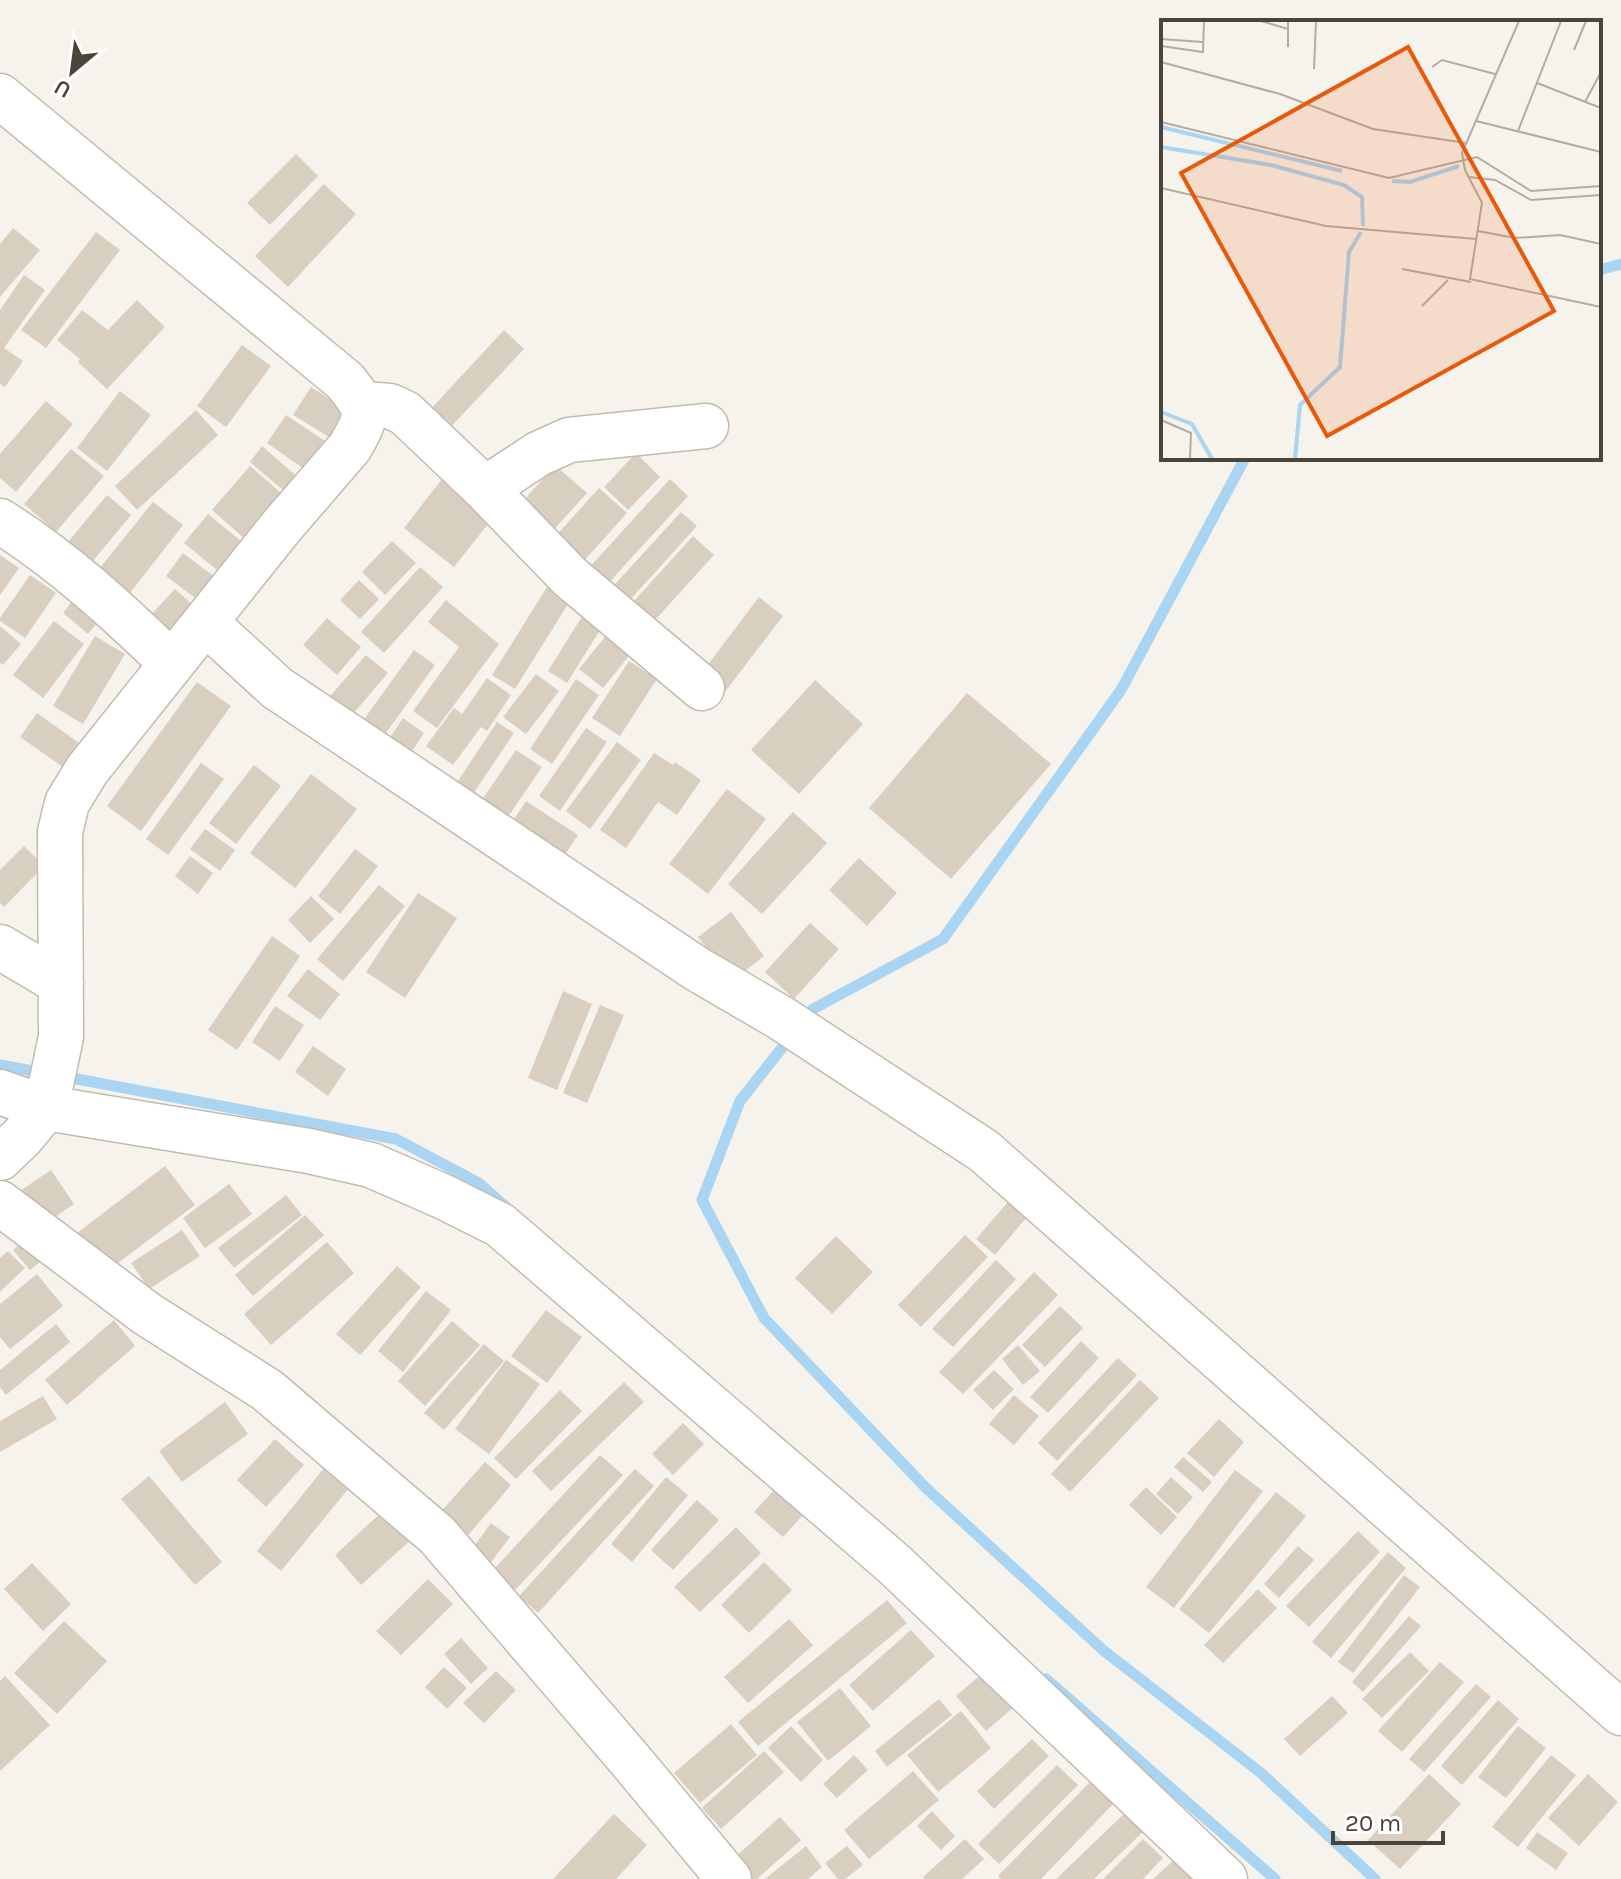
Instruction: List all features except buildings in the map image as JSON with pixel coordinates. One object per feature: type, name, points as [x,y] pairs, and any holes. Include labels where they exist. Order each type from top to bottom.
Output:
[{"type":"street","points":[[0,96],[345,381],[364,404],[363,424],[350,447],[171,663],[87,770],[67,803],[60,832],[61,1037],[48,1101],[22,1137],[0,1158]]},
{"type":"street","points":[[364,404],[390,406],[405,413],[485,489],[570,577],[702,688]]},
{"type":"street","points":[[485,489],[538,454],[569,440],[706,426]]},
{"type":"street","points":[[0,521],[40,546],[119,612],[171,663]]},
{"type":"street","points":[[206,623],[277,688],[697,969],[791,1025],[984,1151],[1621,1713]]},
{"type":"street","points":[[0,947],[61,983]]},
{"type":"street","points":[[0,1092],[371,1165],[500,1225],[894,1564],[1225,1879]]},
{"type":"street","points":[[0,1203],[147,1314],[267,1390],[437,1535],[729,1879]]},
{"type":"waterway","points":[[1601,269],[1621,264]]},
{"type":"waterway","points":[[804,1021],[813,1009],[943,939],[1121,690],[1244,460]]},
{"type":"waterway","points":[[793,1034],[740,1101],[702,1200],[764,1318],[926,1488],[1103,1650],[1261,1773],[1375,1879]]},
{"type":"waterway","points":[[0,1065],[44,1073]]},
{"type":"waterway","points":[[61,1076],[396,1139],[479,1183],[506,1207]]},
{"type":"waterway","points":[[1046,1679],[1275,1879]]}]
